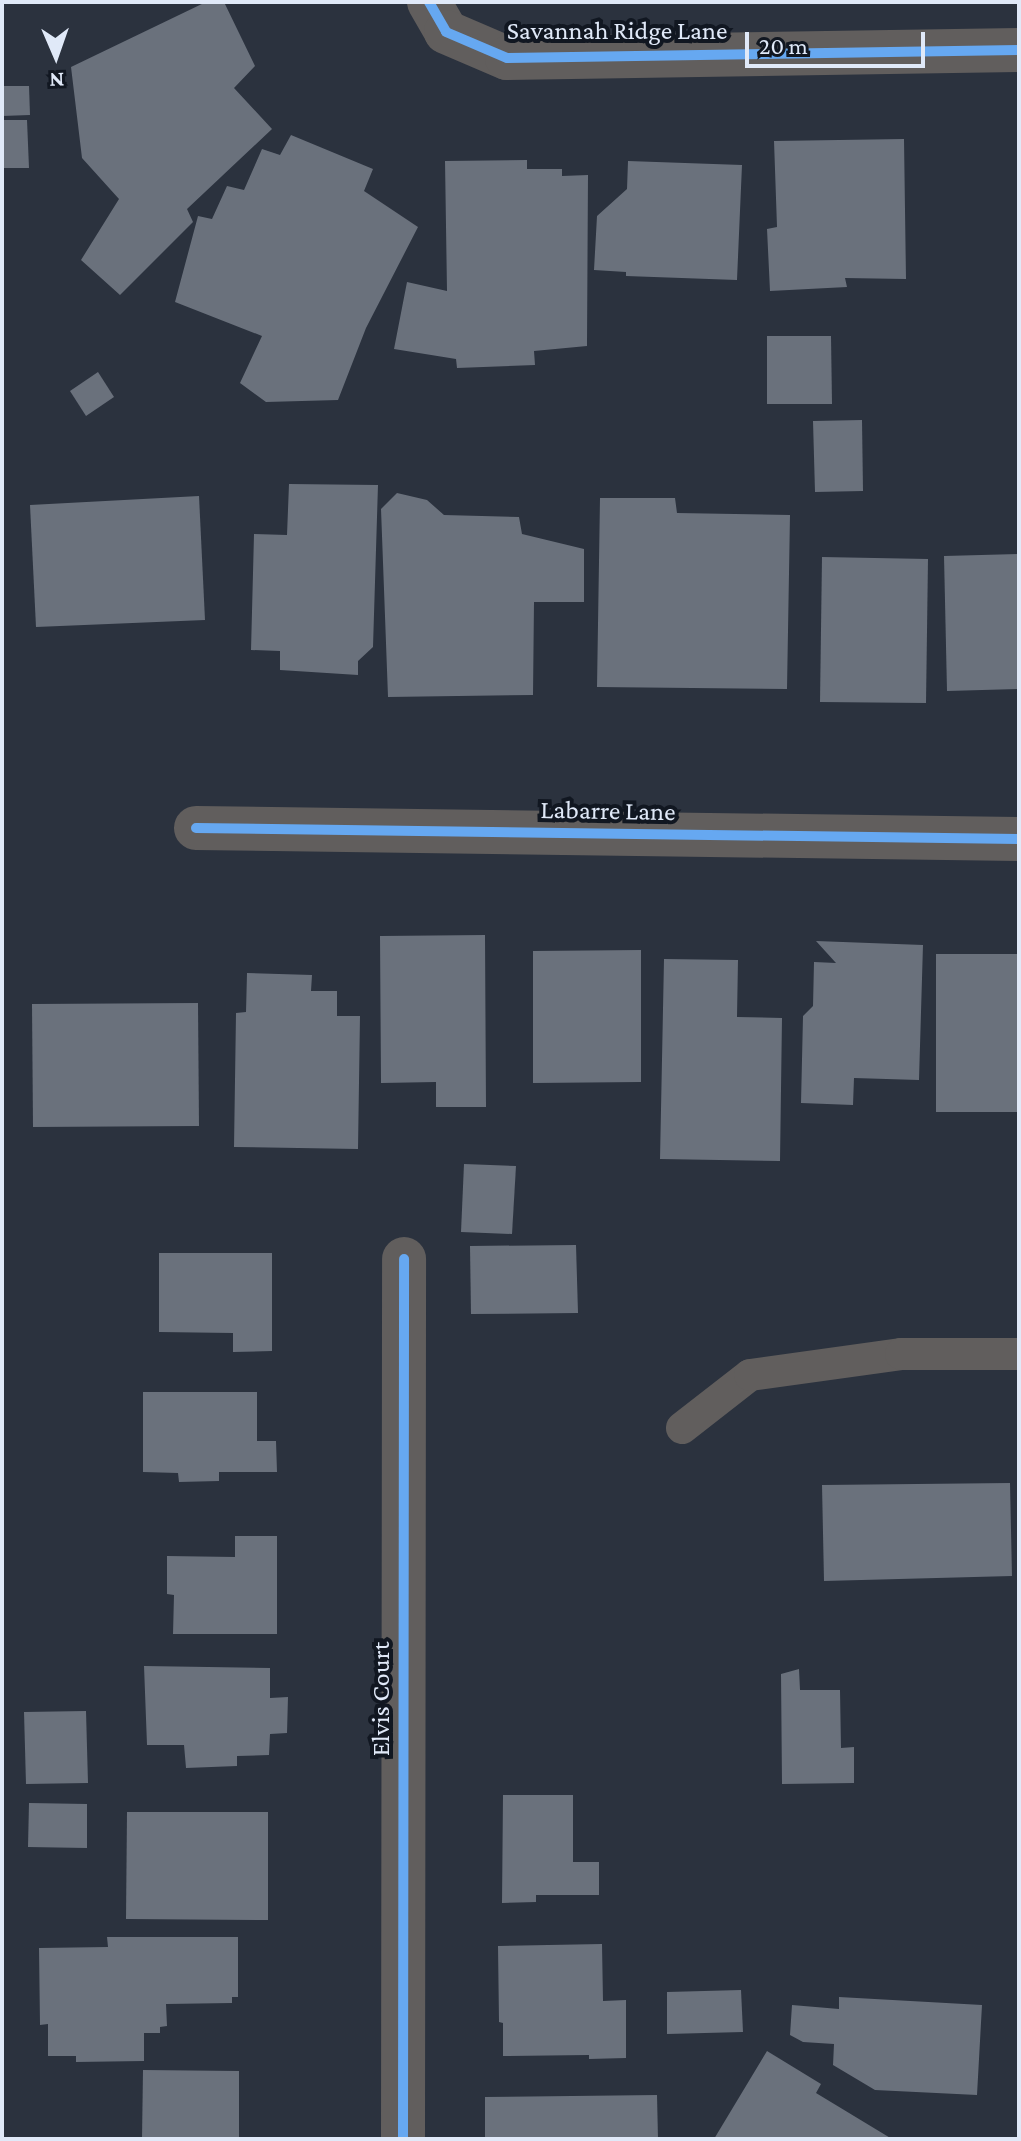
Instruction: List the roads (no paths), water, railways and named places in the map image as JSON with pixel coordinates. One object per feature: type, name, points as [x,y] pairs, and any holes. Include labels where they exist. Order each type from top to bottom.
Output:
[{"type":"street","name":"Savannah Ridge Lane","points":[[429,2],[446,32],[507,58],[1019,50]]},
{"type":"street","name":"Labarre Lane","points":[[196,828],[1019,839]]},
{"type":"street","name":"Elvis Court","points":[[403,2139],[404,1259]]},
{"type":"lane","points":[[682,1428],[750,1375],[901,1354],[1019,1354]]}]
